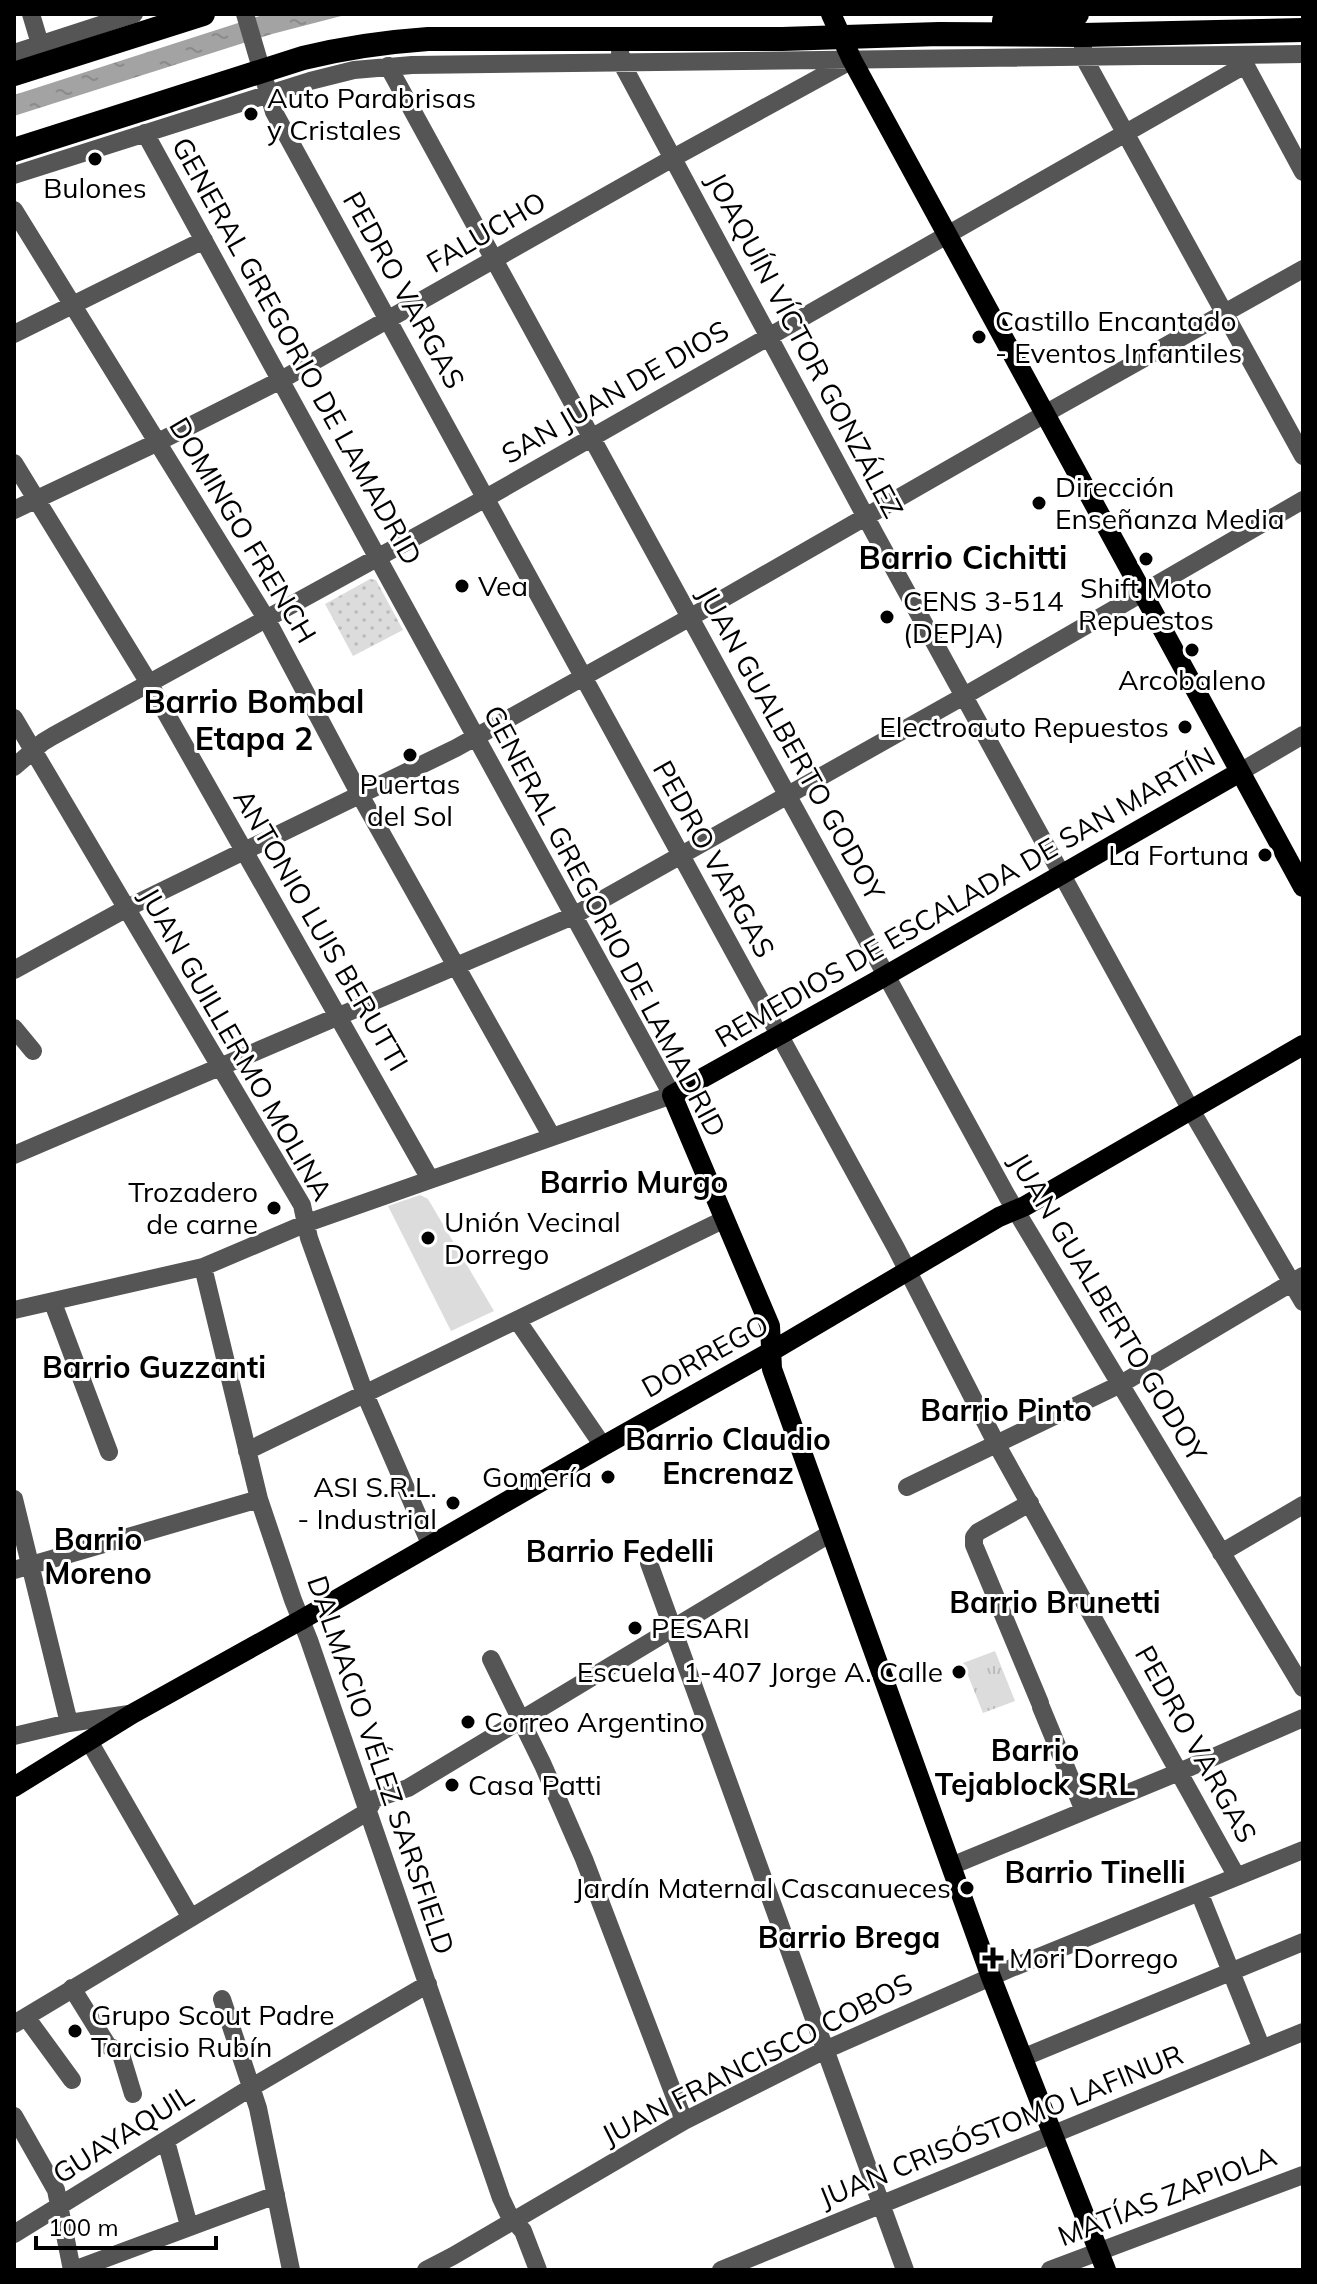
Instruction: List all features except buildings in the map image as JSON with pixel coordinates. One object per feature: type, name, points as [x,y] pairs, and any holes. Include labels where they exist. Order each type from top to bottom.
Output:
[{"type":"highway","points":[[14,74],[43,54],[203,14]]},
{"type":"highway","points":[[14,150],[318,54],[390,41],[428,39],[620,51],[836,25],[939,34],[1012,20],[1081,35],[1303,30]]},
{"type":"main road","points":[[836,25],[852,60],[1303,887]]},
{"type":"main road","name":"REMEDIOS DE ESCALADA DE SAN MARTÍN","points":[[672,1095],[1240,772]]},
{"type":"main road","name":"DORREGO","points":[[14,1787],[132,1714],[431,1546],[1303,1045]]},
{"type":"main road","name":"GENERAL GREGORIO DE LAMADRID","points":[[672,1095],[770,1326],[772,1369],[991,1977],[1102,2261]]},
{"type":"street","points":[[31,14],[43,54]]},
{"type":"street","points":[[14,53],[43,54],[134,14]]},
{"type":"street","name":"PEDRO VARGAS","points":[[247,26],[274,112],[908,1272],[997,1445],[1237,1877]]},
{"type":"street","points":[[1081,35],[1126,133],[1303,456]]},
{"type":"street","points":[[14,175],[267,95],[354,70],[388,66],[620,51],[852,60],[1081,35],[1242,60],[1303,54]]},
{"type":"street","name":"JOAQUÍN VÍCTOR GONZÁLEZ","points":[[620,51],[673,158],[866,517],[1191,1110],[1297,1279],[1303,1302]]},
{"type":"street","name":"FALUCHO","points":[[14,510],[281,380],[852,60]]},
{"type":"street","points":[[1242,60],[1303,172]]},
{"type":"street","name":"SAN JUAN DE DIOS","points":[[14,767],[53,736],[486,498],[1126,133],[1242,60]]},
{"type":"street","name":"JUAN GUALBERTO GODOY","points":[[388,66],[1016,1210],[1303,1688]]},
{"type":"street","name":"GENERAL GREGORIO DE LAMADRID","points":[[145,133],[672,1095]]},
{"type":"street","name":"DOMINGO FRENCH","points":[[14,210],[267,620],[360,795],[552,1137]]},
{"type":"street","points":[[14,334],[204,240]]},
{"type":"street","points":[[14,970],[127,908],[476,737],[1303,269]]},
{"type":"street","name":"ANTONIO LUIS BERUTTI","points":[[14,463],[149,683],[430,1179]]},
{"type":"street","points":[[14,1155],[573,916],[964,696],[1303,500]]},
{"type":"street","name":"JUAN GUILLERMO MOLINA","points":[[14,718],[302,1205],[309,1238],[365,1394],[431,1546]]},
{"type":"street","name":"REMEDIOS DE ESCALADA DE SAN MARTÍN","points":[[1240,772],[1303,735]]},
{"type":"street","points":[[14,1028],[33,1051]]},
{"type":"street","name":"REMEDIOS DE ESCALADA DE SAN MARTÍN","points":[[14,1310],[203,1267],[307,1223],[672,1095]]},
{"type":"street","points":[[247,1451],[725,1219]]},
{"type":"street","name":"DALMACIO VÉLEZ SARSFIELD","points":[[203,1267],[259,1499],[501,2198],[523,2231],[538,2270]]},
{"type":"street","points":[[907,1487],[1121,1384],[1297,1279]]},
{"type":"street","points":[[53,1303],[109,1452]]},
{"type":"street","points":[[517,1320],[603,1446]]},
{"type":"street","points":[[14,1499],[22,1567],[69,1723]]},
{"type":"street","points":[[22,1567],[259,1499]]},
{"type":"street","points":[[1030,1503],[978,1532],[974,1545],[1084,1811]]},
{"type":"street","points":[[1221,1553],[1303,1505]]},
{"type":"street","points":[[72,2080],[20,2020],[367,1812],[374,1799],[408,1788],[831,1533]]},
{"type":"street","points":[[649,1563],[905,2270]]},
{"type":"street","points":[[491,1659],[584,1859],[684,2121]]},
{"type":"street","name":"DORREGO","points":[[14,1736],[69,1723],[132,1714]]},
{"type":"street","points":[[951,1866],[1303,1718]]},
{"type":"street","points":[[89,1741],[191,1918]]},
{"type":"street","name":"JUAN FRANCISCO COBOS","points":[[426,2270],[684,2121],[825,2050],[991,1977],[1303,1850]]},
{"type":"street","points":[[1199,1892],[1262,2049]]},
{"type":"street","points":[[1022,2058],[1303,1942]]},
{"type":"street","name":"GUAYAQUIL","points":[[14,2234],[252,2087],[428,1984]]},
{"type":"street","points":[[72,1988],[108,2046],[120,2051],[133,2094]]},
{"type":"street","points":[[222,1999],[252,2087],[291,2270]]},
{"type":"street","name":"JUAN CRISÓSTOMO LAFINUR","points":[[721,2270],[1303,2032]]},
{"type":"street","points":[[14,2116],[56,2190],[73,2270],[276,2195]]},
{"type":"street","points":[[166,2141],[189,2226]]},
{"type":"street","name":"MATÍAS ZAPIOLA","points":[[1050,2270],[1102,2261],[1303,2175]]},
{"type":"green space","points":[[370,579],[376,580],[403,630],[353,656],[325,604]]},
{"type":"green space","name":"Unión Vecinal Dorrego","points":[[420,1195],[428,1199],[494,1311],[451,1331],[388,1206]]},
{"type":"green space","points":[[995,1651],[1015,1701],[983,1713],[963,1663]]},
{"type":"water","points":[[266,14],[349,14],[272,34],[14,116],[14,95]]},
{"type":"place","name":"Auto Parabrisas y Cristales","points":[[251,114]]},
{"type":"place","name":"Bulones","points":[[95,159]]},
{"type":"place","name":"Castillo Encantado - Eventos Infantiles","points":[[979,337]]},
{"type":"place","name":"Dirección Enseñanza Media","points":[[1039,503]]},
{"type":"place","name":"Shift Moto Repuestos","points":[[1146,559]]},
{"type":"place","name":"Vea","points":[[462,586]]},
{"type":"place","name":"CENS 3-514 (DEPJA)","points":[[887,617]]},
{"type":"place","name":"Arcobaleno","points":[[1192,650]]},
{"type":"place","name":"Electroauto Repuestos","points":[[1185,727]]},
{"type":"place","name":"Puertas del Sol","points":[[410,755]]},
{"type":"place","name":"La Fortuna","points":[[1265,855]]},
{"type":"place","name":"Trozadero de carne","points":[[274,1208]]},
{"type":"place","name":"Unión Vecinal Dorrego","points":[[428,1238]]},
{"type":"place","name":"Gomería","points":[[608,1477]]},
{"type":"place","name":"ASI S.R.L. - Industrial","points":[[453,1503]]},
{"type":"place","name":"PESARI","points":[[635,1628]]},
{"type":"place","name":"Escuela 1-407 Jorge A. Calle","points":[[959,1672]]},
{"type":"place","name":"Correo Argentino","points":[[468,1722]]},
{"type":"place","name":"Casa Patti","points":[[452,1785]]},
{"type":"place","name":"Jardín Maternal Cascanueces","points":[[967,1888]]},
{"type":"place","name":"Mori Dorrego","points":[[993,1958]]},
{"type":"place","name":"Grupo Scout Padre Tarcisio Rubín","points":[[75,2031]]},
{"type":"district","name":"Barrio Cichitti","points":[[963,558]]},
{"type":"district","name":"Barrio Bombal Etapa 2","points":[[254,720]]},
{"type":"district","name":"Barrio Murgo","points":[[634,1183]]},
{"type":"district","name":"Barrio Guzzanti","points":[[154,1368]]},
{"type":"district","name":"Barrio Pinto","points":[[1006,1411]]},
{"type":"district","name":"Barrio Claudio Encrenaz","points":[[728,1457]]},
{"type":"district","name":"Barrio Fedelli","points":[[620,1552]]},
{"type":"district","name":"Barrio Moreno","points":[[98,1557]]},
{"type":"district","name":"Barrio Brunetti","points":[[1055,1603]]},
{"type":"district","name":"Barrio Tejablock SRL","points":[[1035,1768]]},
{"type":"district","name":"Barrio Tinelli","points":[[1095,1873]]},
{"type":"district","name":"Barrio Brega","points":[[849,1938]]}]
